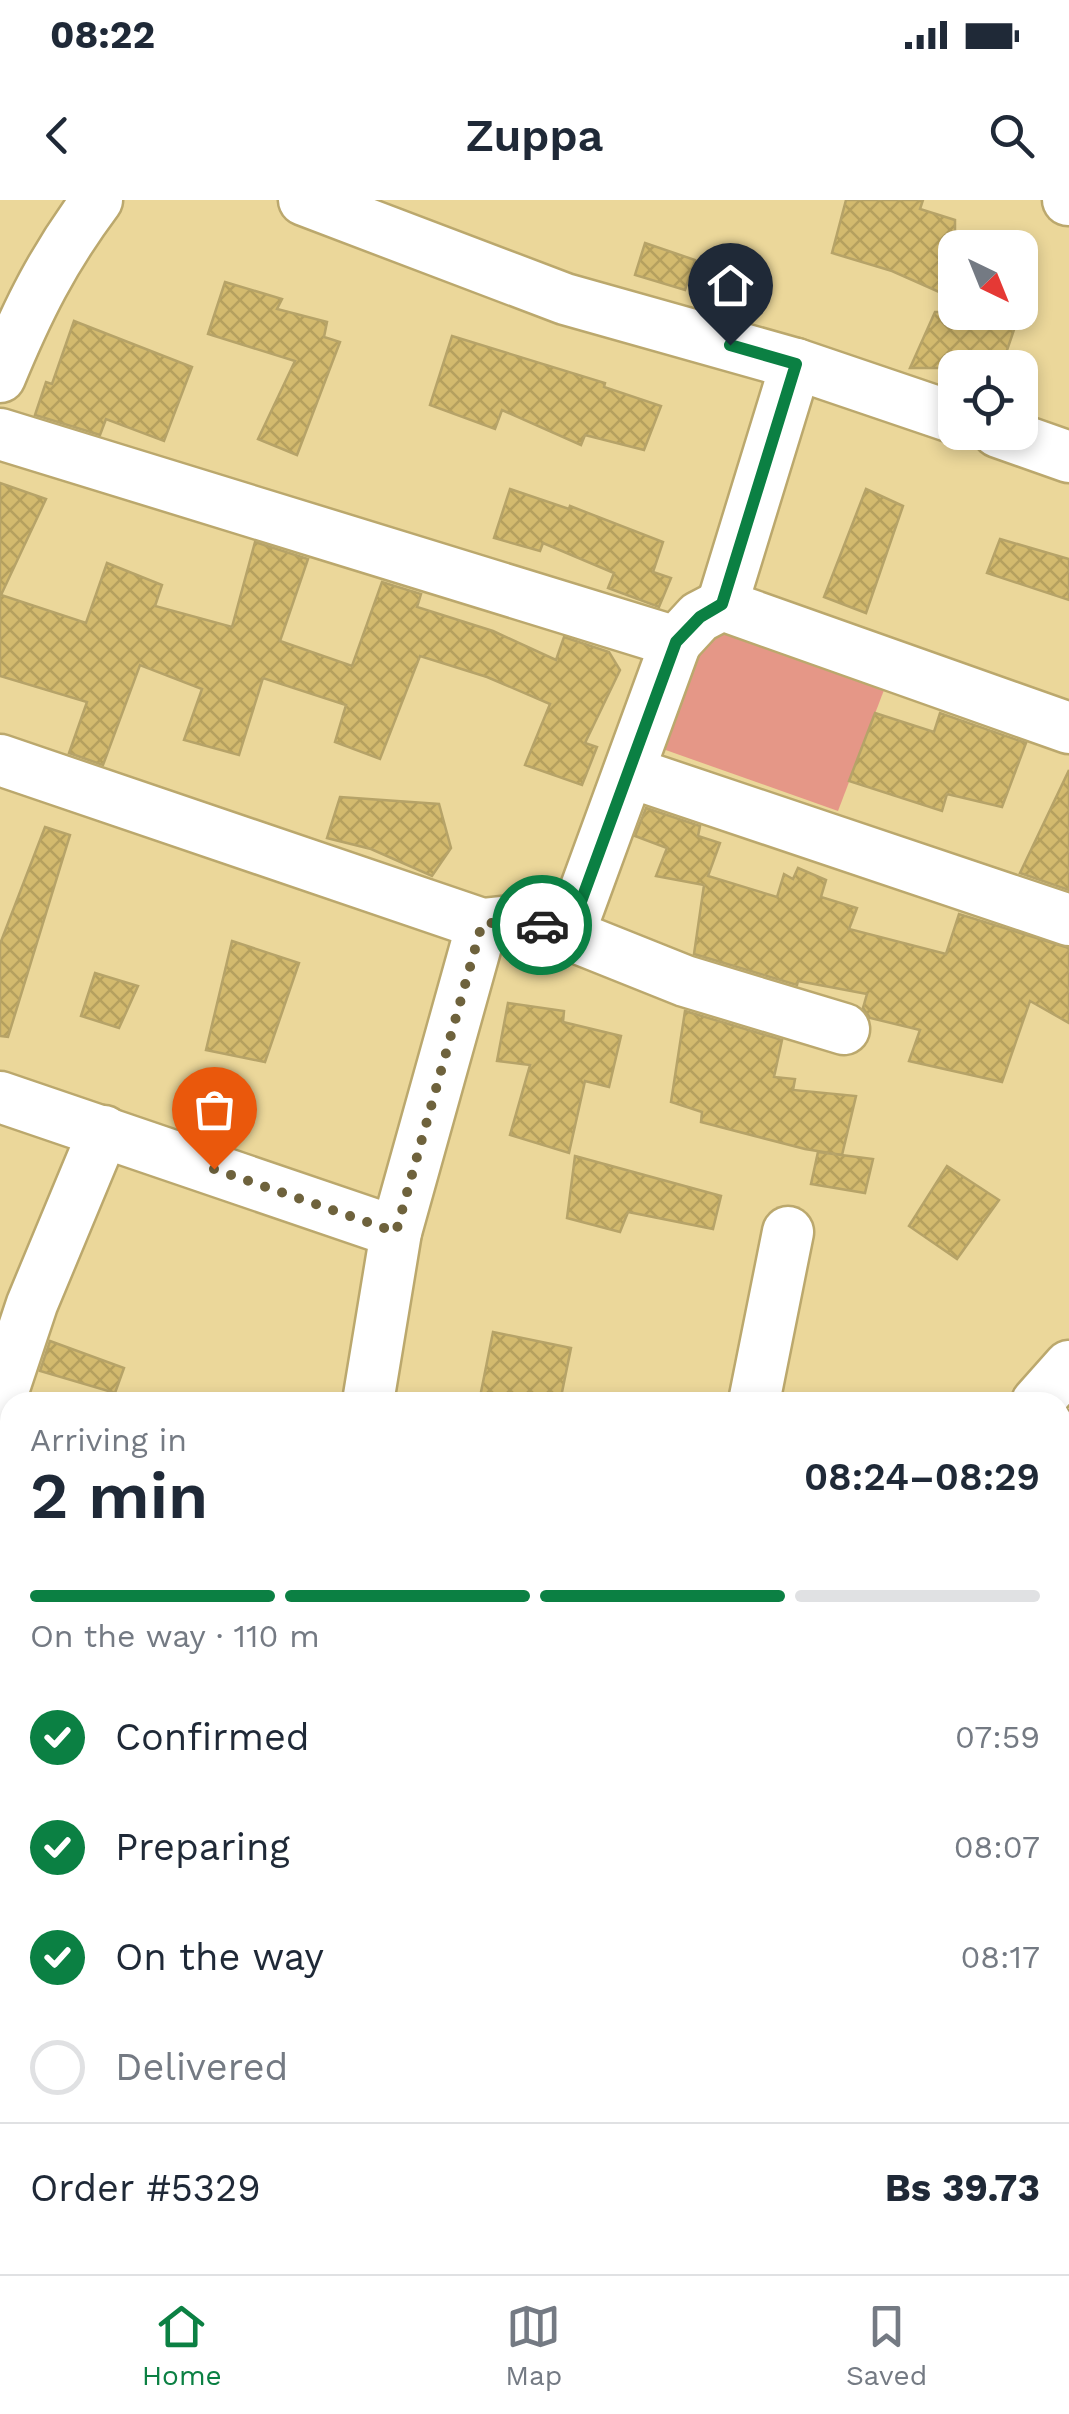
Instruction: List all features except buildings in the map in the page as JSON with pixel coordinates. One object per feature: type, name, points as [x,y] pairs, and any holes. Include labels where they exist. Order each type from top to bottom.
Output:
[{"type":"street","points":[[0,377],[60,249],[97,200]]},
{"type":"street","points":[[304,200],[565,299],[796,364],[938,412]]},
{"type":"street","points":[[568,937],[676,642],[700,617],[722,604],[796,364]]},
{"type":"street","points":[[0,434],[676,642]]},
{"type":"street","points":[[1038,446],[1069,457]]},
{"type":"street","points":[[722,604],[1069,728]]},
{"type":"street","points":[[0,760],[482,924],[530,919],[685,981],[844,1028]]},
{"type":"street","points":[[628,772],[1069,920]]},
{"type":"street","points":[[370,1392],[396,1232],[482,924]]},
{"type":"street","points":[[0,1097],[396,1232]]},
{"type":"street","points":[[3,1392],[32,1304],[104,1132]]},
{"type":"street","points":[[756,1392],[788,1232]]},
{"type":"street","points":[[1047,1392],[1069,1366]]},
{"type":"shaded area","points":[[710,626],[884,690],[838,811],[660,748]]},
{"type":"way so far","points":[[214,1169],[396,1232],[482,924],[530,919],[542,925]]},
{"type":"route","points":[[542,925],[568,937],[676,642],[700,617],[722,604],[796,364],[730,345]]}]
